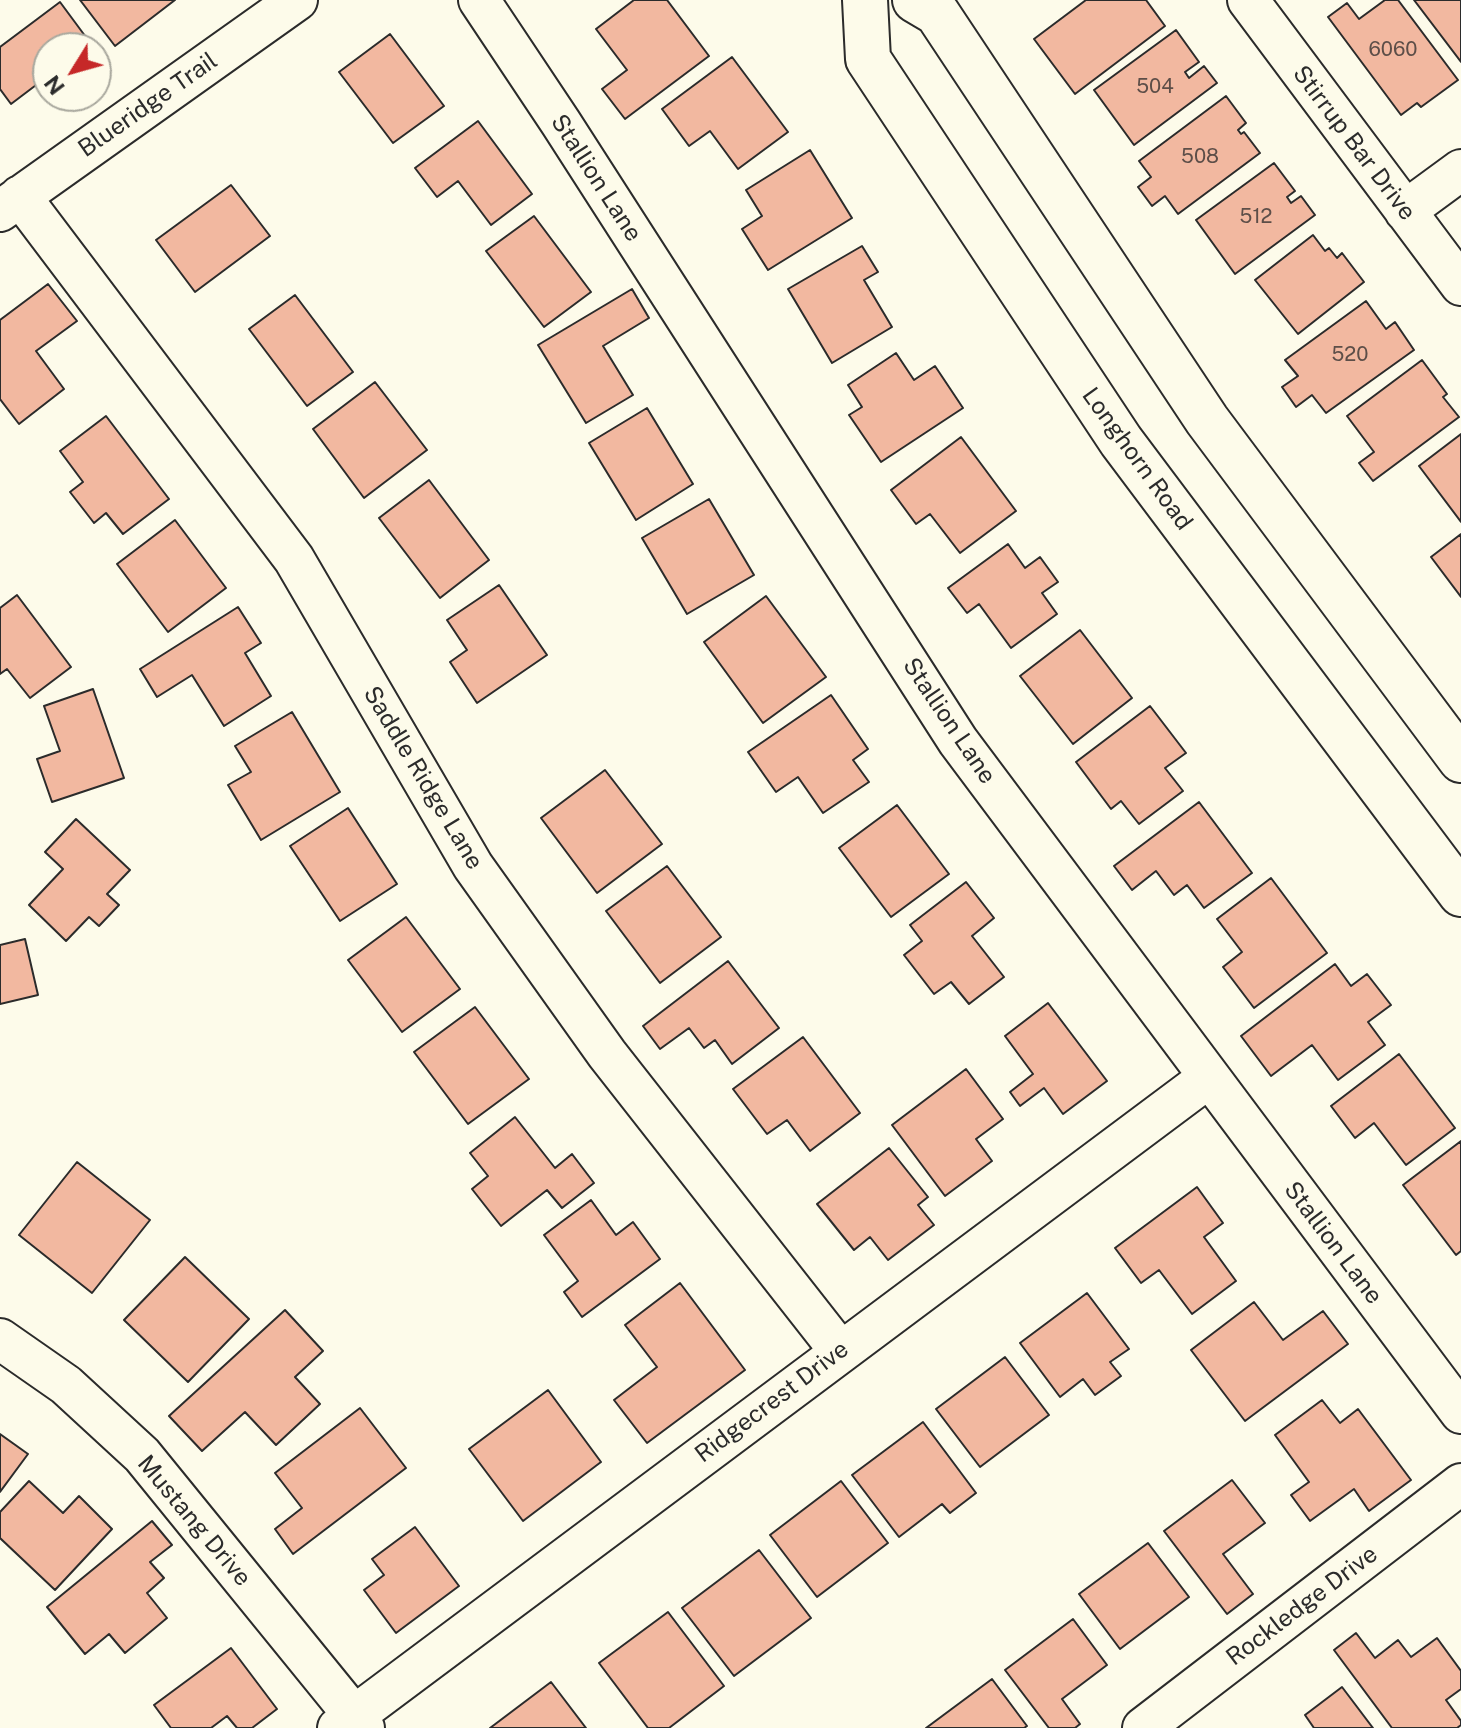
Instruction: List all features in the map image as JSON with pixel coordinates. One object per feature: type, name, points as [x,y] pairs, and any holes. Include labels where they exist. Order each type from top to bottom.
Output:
[{"type":"main road","name":"Longhorn Road","points":[[865,0],[868,59],[1121,441],[1461,894]]},
{"type":"main road","points":[[936,4],[1207,420],[1461,760]]},
{"type":"street","name":"Blueridge Trail","points":[[10,203],[297,0]]},
{"type":"street","name":"Stallion Lane","points":[[479,0],[579,150],[958,741],[1461,1413]]},
{"type":"street","name":"Stirrup Bar Drive","points":[[1248,0],[1461,285]]},
{"type":"street","points":[[1405,211],[1461,170]]},
{"type":"street","name":"Saddle Ridge Lane","points":[[10,203],[294,559],[482,879],[607,1054],[840,1351]]},
{"type":"street","name":"Ridgecrest Drive","points":[[352,1724],[840,1351],[1208,1078]]},
{"type":"street","name":"Mustang Drive","points":[[0,1339],[66,1385],[142,1455],[352,1724]]},
{"type":"street","name":"Rockledge Drive","points":[[1143,1728],[1461,1484]]},
{"type":"building","points":[[80,0],[175,0],[115,46],[112,32],[104,32]]},
{"type":"building","points":[[634,0],[667,0],[709,56],[625,119],[602,89],[627,70],[596,29]]},
{"type":"building","points":[[1086,0],[1146,0],[1165,26],[1075,94],[1034,39]]},
{"type":"building","points":[[1385,0],[1398,0],[1458,80],[1421,107],[1417,103],[1401,115],[1328,17],[1347,3],[1359,19]]},
{"type":"building","points":[[1414,0],[1461,0],[1461,62]]},
{"type":"building","points":[[60,2],[82,32],[32,32],[32,88],[11,104],[0,89],[0,47]]},
{"type":"building","points":[[1176,30],[1199,62],[1185,72],[1189,78],[1204,66],[1217,83],[1134,145],[1094,90]]},
{"type":"building","points":[[390,34],[444,106],[393,143],[339,72]]},
{"type":"building","points":[[732,57],[788,132],[738,169],[710,131],[689,146],[662,109]]},
{"type":"building","points":[[1226,96],[1246,123],[1238,130],[1241,134],[1244,132],[1260,153],[1178,214],[1165,196],[1152,206],[1138,187],[1151,177],[1139,161]]},
{"type":"building","points":[[478,121],[532,194],[491,225],[458,181],[437,197],[415,168]]},
{"type":"building","points":[[810,150],[852,218],[768,270],[742,229],[762,216],[746,190]]},
{"type":"building","points":[[1274,163],[1295,191],[1287,197],[1291,203],[1301,196],[1315,215],[1235,274],[1196,220]]},
{"type":"building","points":[[231,185],[270,236],[195,292],[156,240]]},
{"type":"building","points":[[534,216],[591,292],[544,327],[486,251]]},
{"type":"building","points":[[1313,235],[1325,251],[1329,248],[1337,258],[1342,253],[1364,282],[1298,334],[1255,280]]},
{"type":"building","points":[[862,246],[878,272],[864,280],[892,327],[832,363],[788,289]]},
{"type":"building","points":[[48,284],[77,321],[36,351],[64,389],[19,424],[0,399],[0,320]]},
{"type":"building","points":[[632,289],[649,318],[603,346],[633,395],[586,423],[538,345]]},
{"type":"building","points":[[295,295],[353,372],[307,406],[249,329]]},
{"type":"building","points":[[1366,301],[1386,329],[1395,322],[1414,350],[1326,413],[1312,395],[1296,407],[1282,387],[1298,376],[1285,360]]},
{"type":"building","points":[[896,353],[914,380],[935,366],[963,408],[881,462],[849,415],[862,407],[848,385]]},
{"type":"building","points":[[1422,360],[1447,394],[1443,397],[1459,417],[1373,481],[1359,463],[1374,452],[1347,416]]},
{"type":"building","points":[[375,382],[427,450],[364,498],[313,429]]},
{"type":"building","points":[[647,408],[693,484],[636,520],[589,443]]},
{"type":"building","points":[[106,416],[169,499],[123,534],[106,513],[94,523],[70,492],[83,482],[60,451]]},
{"type":"building","points":[[1461,434],[1461,522],[1419,466]]},
{"type":"building","points":[[961,437],[1016,511],[960,553],[930,514],[916,524],[891,490]]},
{"type":"building","points":[[429,480],[489,560],[440,598],[379,518]]},
{"type":"building","points":[[709,499],[754,575],[687,614],[642,538]]},
{"type":"building","points":[[175,520],[226,588],[168,632],[117,564]]},
{"type":"building","points":[[1461,534],[1461,597],[1431,557]]},
{"type":"building","points":[[1008,544],[1025,568],[1040,557],[1058,582],[1042,593],[1057,614],[1011,648],[979,604],[967,613],[948,588]]},
{"type":"building","points":[[499,585],[547,655],[477,703],[450,662],[467,650],[447,620]]},
{"type":"building","points":[[17,595],[71,667],[30,698],[7,669],[0,674],[0,608]]},
{"type":"building","points":[[766,596],[826,677],[763,723],[704,642]]},
{"type":"building","points":[[238,607],[261,643],[245,653],[271,696],[224,726],[192,675],[157,697],[140,669]]},
{"type":"building","points":[[1080,630],[1132,698],[1073,744],[1020,676]]},
{"type":"building","points":[[93,689],[124,778],[52,802],[37,759],[60,751],[44,706]]},
{"type":"building","points":[[831,695],[868,749],[853,760],[869,782],[823,813],[798,777],[776,792],[748,752]]},
{"type":"building","points":[[1150,706],[1186,753],[1165,768],[1183,791],[1139,824],[1121,801],[1111,809],[1076,762]]},
{"type":"building","points":[[292,712],[340,792],[261,840],[228,785],[251,772],[235,746]]},
{"type":"building","points":[[605,770],[662,844],[597,893],[541,818]]},
{"type":"building","points":[[1199,802],[1252,873],[1204,908],[1187,885],[1174,895],[1156,871],[1132,890],[1114,866]]},
{"type":"building","points":[[897,805],[949,874],[891,917],[839,848]]},
{"type":"building","points":[[348,808],[397,884],[340,921],[290,846]]},
{"type":"building","points":[[76,819],[130,870],[107,894],[119,905],[99,926],[89,917],[66,941],[29,905],[63,869],[45,852]]},
{"type":"building","points":[[667,866],[721,937],[660,983],[606,911]]},
{"type":"building","points":[[1271,878],[1327,953],[1254,1008],[1223,967],[1242,952],[1217,919]]},
{"type":"building","points":[[966,882],[994,918],[972,936],[1004,977],[969,1004],[951,982],[934,994],[904,955],[922,941],[910,925]]},
{"type":"building","points":[[406,917],[460,989],[402,1032],[348,960]]},
{"type":"building","points":[[25,939],[38,995],[0,1004],[0,945]]},
{"type":"building","points":[[728,961],[779,1028],[732,1064],[715,1040],[704,1048],[689,1028],[660,1049],[643,1026]]},
{"type":"building","points":[[1335,964],[1351,986],[1367,974],[1391,1005],[1368,1022],[1385,1045],[1338,1080],[1312,1045],[1271,1076],[1241,1036]]},
{"type":"building","points":[[1048,1003],[1107,1081],[1063,1114],[1044,1088],[1020,1106],[1010,1092],[1033,1074],[1005,1036]]},
{"type":"building","points":[[475,1007],[529,1079],[468,1124],[414,1052]]},
{"type":"building","points":[[803,1037],[860,1113],[810,1151],[787,1120],[767,1134],[733,1089]]},
{"type":"building","points":[[1399,1054],[1455,1128],[1406,1165],[1374,1123],[1355,1138],[1331,1106]]},
{"type":"building","points":[[966,1069],[1003,1119],[976,1139],[992,1161],[945,1196],[892,1125]]},
{"type":"building","points":[[515,1117],[555,1168],[572,1154],[594,1183],[562,1208],[547,1190],[501,1226],[472,1189],[488,1176],[470,1153]]},
{"type":"building","points":[[1461,1141],[1461,1251],[1456,1255],[1403,1185]]},
{"type":"building","points":[[889,1148],[928,1197],[918,1205],[934,1225],[888,1260],[870,1237],[854,1250],[817,1204]]},
{"type":"building","points":[[77,1162],[150,1220],[92,1293],[19,1235]]},
{"type":"building","points":[[1197,1187],[1223,1223],[1204,1237],[1236,1281],[1192,1314],[1159,1270],[1141,1283],[1115,1248]]},
{"type":"building","points":[[591,1200],[616,1235],[633,1222],[660,1259],[582,1317],[564,1292],[578,1281],[544,1235]]},
{"type":"building","points":[[185,1257],[249,1319],[188,1382],[124,1320]]},
{"type":"building","points":[[680,1283],[745,1370],[647,1443],[614,1400],[657,1367],[625,1325]]},
{"type":"building","points":[[1087,1293],[1129,1349],[1110,1362],[1121,1376],[1095,1395],[1083,1379],[1060,1397],[1020,1343]]},
{"type":"building","points":[[1254,1302],[1283,1340],[1323,1311],[1348,1344],[1245,1421],[1191,1350]]},
{"type":"building","points":[[285,1310],[323,1351],[295,1377],[320,1404],[276,1445],[245,1412],[202,1451],[169,1416]]},
{"type":"building","points":[[1005,1357],[1049,1415],[980,1467],[936,1409]]},
{"type":"building","points":[[548,1390],[601,1462],[523,1521],[469,1449]]},
{"type":"building","points":[[1322,1400],[1340,1423],[1358,1409],[1411,1480],[1369,1511],[1354,1489],[1310,1521],[1291,1495],[1309,1482],[1275,1435]]},
{"type":"building","points":[[360,1408],[406,1468],[293,1554],[275,1529],[302,1508],[275,1473]]},
{"type":"building","points":[[923,1422],[976,1493],[950,1513],[942,1504],[899,1537],[852,1475]]},
{"type":"building","points":[[0,1434],[28,1454],[0,1492]]},
{"type":"building","points":[[1232,1480],[1265,1523],[1223,1554],[1253,1594],[1227,1614],[1164,1531]]},
{"type":"building","points":[[29,1481],[63,1513],[79,1496],[112,1529],[55,1590],[0,1538],[0,1512]]},
{"type":"building","points":[[841,1481],[888,1543],[817,1597],[770,1535]]},
{"type":"building","points":[[152,1521],[172,1545],[150,1562],[164,1578],[147,1593],[167,1618],[125,1653],[109,1634],[85,1654],[47,1607]]},
{"type":"building","points":[[415,1527],[459,1586],[396,1633],[364,1590],[384,1575],[372,1559]]},
{"type":"building","points":[[1148,1543],[1189,1597],[1120,1649],[1079,1594]]},
{"type":"building","points":[[759,1550],[811,1618],[734,1676],[682,1608]]},
{"type":"building","points":[[668,1612],[724,1686],[669,1728],[648,1728],[599,1663]]},
{"type":"building","points":[[1073,1619],[1107,1665],[1062,1699],[1080,1724],[1075,1728],[1049,1728],[1005,1670]]},
{"type":"building","points":[[1356,1633],[1375,1658],[1398,1640],[1411,1657],[1437,1638],[1461,1671],[1461,1689],[1446,1700],[1461,1725],[1457,1728],[1392,1728],[1334,1650]]},
{"type":"building","points":[[231,1648],[277,1709],[252,1728],[237,1728],[227,1716],[211,1728],[171,1728],[154,1705]]},
{"type":"building","points":[[992,1679],[1027,1726],[926,1728]]},
{"type":"building","points":[[551,1682],[586,1728],[490,1728]]},
{"type":"building","points":[[1342,1687],[1373,1728],[1314,1728],[1305,1715]]}]
